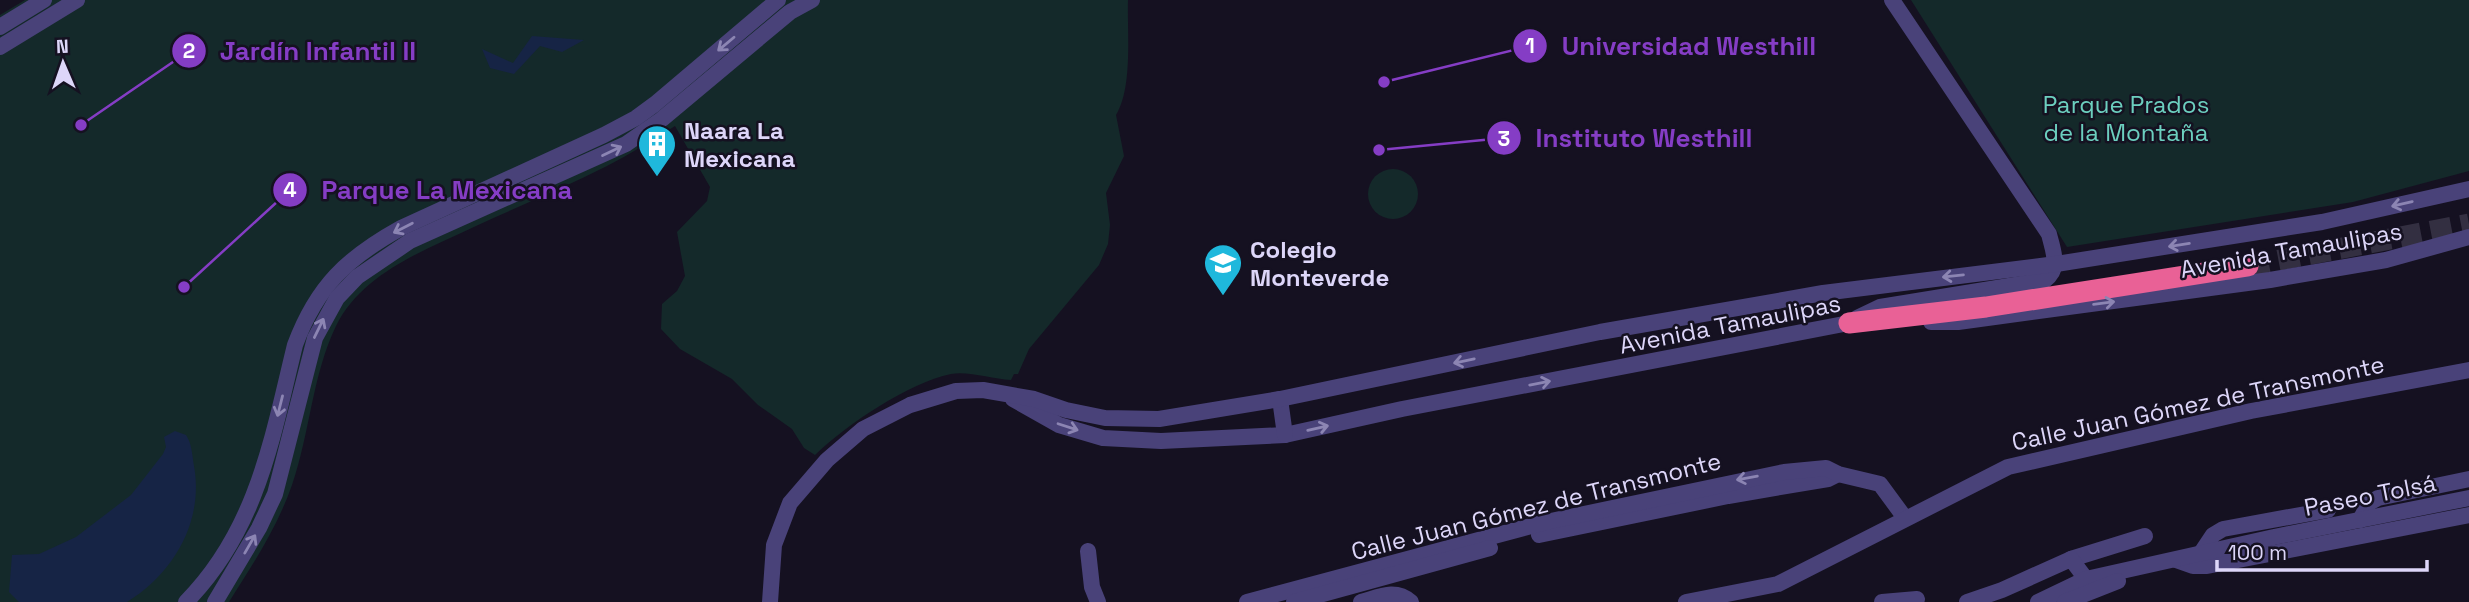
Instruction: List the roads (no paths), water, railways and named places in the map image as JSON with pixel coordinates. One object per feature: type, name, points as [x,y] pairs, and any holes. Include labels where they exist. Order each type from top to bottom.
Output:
[{"type":"highway","points":[[1849,323],[1986,307],[2248,266]]},
{"type":"street","points":[[0,27],[37,11],[77,0]]},
{"type":"street","points":[[215,602],[259,528],[275,494],[314,338],[339,283],[359,254],[401,228],[636,118],[778,0]]},
{"type":"street","points":[[186,602],[224,556],[250,508],[263,474],[297,338],[310,308],[339,283],[410,241],[626,144],[662,119],[790,12],[812,0]]},
{"type":"street","points":[[1849,323],[1880,307],[2045,281],[2054,274],[2056,264],[2049,233],[1891,3]]},
{"type":"street","points":[[0,47],[37,11]]},
{"type":"street","name":"Avenida Tamaulipas","points":[[770,602],[774,545],[790,503],[827,460],[863,429],[911,405],[956,391],[983,390],[1034,399],[1066,410],[1105,418],[1159,419],[1280,399],[1600,332],[1823,293],[2056,264],[2322,222],[2469,190]]},
{"type":"street","name":"Avenida Tamaulipas","points":[[1008,396],[1059,425],[1103,438],[1161,441],[1286,435],[1402,408],[1849,323],[1958,322],[2169,294],[2386,260],[2469,237]]},
{"type":"street","name":"Calle Juan Gómez de Transmonte","points":[[1686,602],[1778,584],[2008,467],[2251,411],[2469,370]]},
{"type":"street","points":[[1280,399],[1286,435]]},
{"type":"street","name":"Calle Juan Gómez de Transmonte","points":[[1294,602],[1543,534],[1826,468],[1838,474],[1880,485],[1905,518]]},
{"type":"street","name":"Calle Juan Gómez de Transmonte","points":[[1247,602],[1546,522],[1786,479]]},
{"type":"street","points":[[2360,520],[2369,503],[2378,498],[2469,480]]},
{"type":"street","name":"Paseo Tolsá","points":[[2038,602],[2086,579],[2469,498]]},
{"type":"street","points":[[2201,553],[2213,535],[2223,529],[2329,510]]},
{"type":"street","points":[[2174,559],[2193,566],[2207,566],[2469,515]]},
{"type":"street","points":[[1967,602],[2002,590],[2071,559],[2145,536]]},
{"type":"street","points":[[1088,551],[1092,587],[1098,602]]},
{"type":"street","points":[[2071,559],[2086,579]]},
{"type":"street","points":[[2065,602],[2103,585],[2157,570]]},
{"type":"street","points":[[1361,602],[1390,594],[1401,595],[1411,602]]},
{"type":"street","points":[[1882,602],[1917,599]]},
{"type":"water","points":[[532,36],[584,40],[562,52],[540,46],[514,74],[490,68],[482,49],[513,63]]},
{"type":"water","points":[[175,431],[186,435],[191,446],[196,486],[194,506],[190,526],[182,544],[159,576],[127,602],[19,602],[9,592],[12,555],[39,554],[76,537],[131,495],[163,454],[166,447],[164,437]]},
{"type":"tunnel","points":[[2248,266],[2469,224]]},
{"type":"place","name":"Universidad Westhill","points":[[1384,82]]},
{"type":"place","name":"Jardín Infantil II","points":[[81,125]]},
{"type":"place","name":"Instituto Westhill","points":[[1379,150]]},
{"type":"place","name":"Naara La Mexicana","points":[[657,178]]},
{"type":"place","name":"Parque La Mexicana","points":[[184,287]]},
{"type":"place","name":"Colegio Monteverde","points":[[1223,297]]},
{"type":"park label","name":"Parque Prados de la Montaña","points":[[2126,118]]}]
